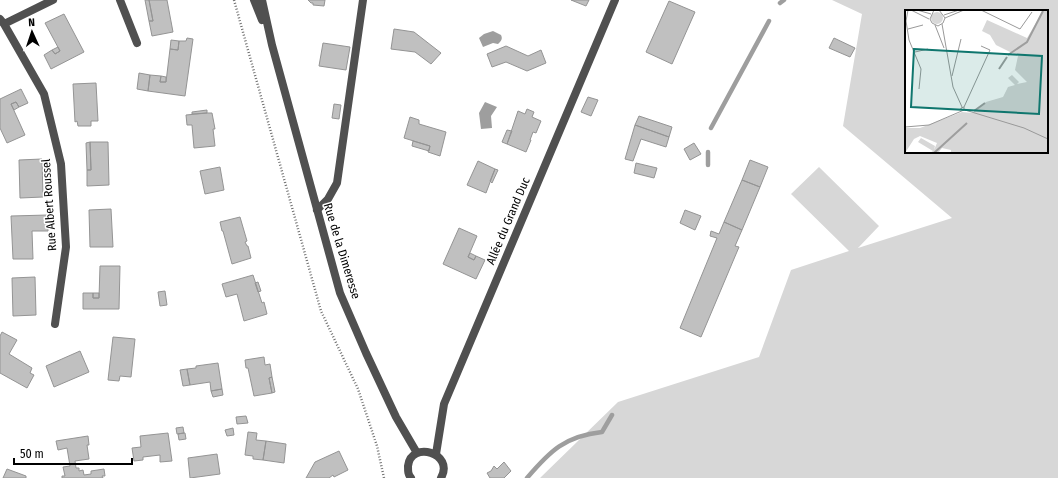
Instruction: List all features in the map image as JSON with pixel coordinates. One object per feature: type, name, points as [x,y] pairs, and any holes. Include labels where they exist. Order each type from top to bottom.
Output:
[{"type":"street","name":"Rue Albert Roussel","points":[[53,0],[2,22],[44,94],[60,164],[66,247],[56,324]]},
{"type":"street","points":[[120,0],[137,43]]},
{"type":"street","name":"Rue de la Dimeresse","points":[[254,0],[272,45]]},
{"type":"street","name":"Rue de la Dimeresse","points":[[262,0],[272,45],[340,293],[396,417],[417,453]]},
{"type":"street","points":[[317,210],[328,199],[337,183],[363,0]]},
{"type":"street","name":"Allée du Grand Duc","points":[[436,454],[444,404],[615,0]]},
{"type":"street","points":[[411,478],[408,473],[409,462],[417,453],[426,451],[436,454],[440,458],[444,470],[443,477]]},
{"type":"path","points":[[234,0],[321,311],[358,389],[377,446],[384,478]]},
{"type":"shaded area","points":[[832,0],[1058,0],[1058,478],[540,478],[618,402],[759,357],[791,270],[849,251],[791,194],[819,167],[879,226],[858,248],[952,218],[843,126],[862,14]]},
{"type":"shaded area","points":[[493,31],[501,35],[501,41],[498,44],[493,43],[483,47],[479,38],[484,34]]},
{"type":"shaded area","points":[[485,102],[497,107],[491,116],[492,128],[481,129],[479,113]]},
{"type":"building","points":[[145,0],[149,0],[153,21],[149,21]]},
{"type":"building","points":[[149,0],[167,0],[173,32],[152,36],[149,21],[153,21]]},
{"type":"building","points":[[308,0],[325,0],[324,6],[313,5],[313,3]]},
{"type":"building","points":[[571,0],[589,0],[586,6]]},
{"type":"building","points":[[669,1],[695,12],[672,64],[646,52]]},
{"type":"building","points":[[64,14],[84,52],[51,69],[44,55],[52,50],[55,54],[60,51],[45,23]]},
{"type":"building","points":[[394,29],[414,32],[441,53],[431,64],[415,52],[391,49]]},
{"type":"building","points":[[187,38],[193,39],[185,96],[148,91],[150,75],[161,76],[160,82],[166,82],[170,49],[178,50],[179,41],[186,41]]},
{"type":"building","points":[[834,38],[855,48],[850,57],[829,48]]},
{"type":"building","points":[[171,40],[179,41],[178,50],[170,49]]},
{"type":"building","points":[[323,43],[350,47],[346,70],[319,66]]},
{"type":"building","points":[[506,46],[528,56],[541,50],[546,63],[527,71],[506,62],[492,67],[487,54]]},
{"type":"building","points":[[58,47],[60,51],[55,54],[52,50]]},
{"type":"building","points":[[139,73],[150,75],[148,91],[137,89]]},
{"type":"building","points":[[161,76],[166,77],[166,82],[160,82]]},
{"type":"building","points":[[96,83],[98,121],[91,121],[91,126],[78,126],[77,121],[75,122],[73,84]]},
{"type":"building","points":[[21,89],[28,103],[19,107],[16,102],[11,104],[25,135],[7,143],[0,128],[0,99]]},
{"type":"building","points":[[588,97],[598,100],[591,116],[581,112]]},
{"type":"building","points":[[16,102],[19,107],[14,110],[11,104]]},
{"type":"building","points":[[334,104],[341,105],[339,119],[332,118]]},
{"type":"building","points":[[527,109],[534,112],[532,117],[541,121],[536,133],[533,132],[526,152],[507,144],[518,111],[525,114]]},
{"type":"building","points":[[207,110],[207,113],[192,114],[192,112]]},
{"type":"building","points":[[212,113],[215,129],[213,129],[215,146],[194,148],[192,125],[187,125],[186,115]]},
{"type":"building","points":[[639,116],[672,127],[669,137],[635,125]]},
{"type":"building","points":[[410,117],[419,120],[419,124],[446,132],[440,156],[428,152],[430,146],[404,138]]},
{"type":"building","points":[[635,125],[669,137],[666,147],[641,139],[633,161],[625,159]]},
{"type":"building","points":[[507,130],[512,131],[507,144],[502,142]]},
{"type":"building","points":[[413,141],[430,146],[429,151],[412,146]]},
{"type":"building","points":[[90,142],[91,170],[87,170],[86,143]]},
{"type":"building","points":[[90,142],[108,142],[109,185],[87,186],[87,170],[91,170]]},
{"type":"building","points":[[694,143],[701,154],[690,160],[684,149]]},
{"type":"building","points":[[42,159],[43,197],[20,198],[19,160]]},
{"type":"building","points":[[750,160],[768,167],[760,187],[742,180]]},
{"type":"building","points":[[478,161],[495,169],[486,193],[467,185]]},
{"type":"building","points":[[636,163],[657,168],[654,178],[634,173]]},
{"type":"building","points":[[220,167],[224,190],[205,194],[200,171]]},
{"type":"building","points":[[495,169],[498,170],[492,183],[490,181]]},
{"type":"building","points":[[742,180],[760,187],[742,230],[724,222]]},
{"type":"building","points":[[111,209],[113,247],[90,247],[89,210]]},
{"type":"building","points":[[685,210],[701,216],[695,230],[680,223]]},
{"type":"building","points":[[48,215],[48,231],[32,231],[33,259],[13,259],[11,216]]},
{"type":"building","points":[[240,217],[247,241],[245,242],[248,246],[251,258],[232,264],[220,222]]},
{"type":"building","points":[[724,222],[742,230],[735,246],[739,247],[701,337],[680,328],[717,238],[710,236],[711,231],[719,234]]},
{"type":"building","points":[[459,228],[477,236],[468,257],[474,260],[476,256],[485,260],[476,279],[443,264]]},
{"type":"building","points":[[470,253],[476,256],[474,260],[468,257]]},
{"type":"building","points":[[100,266],[120,266],[119,309],[83,309],[83,293],[93,293],[93,298],[99,298]]},
{"type":"building","points":[[253,275],[262,303],[264,302],[267,314],[244,321],[237,294],[226,297],[222,284]]},
{"type":"building","points":[[35,277],[36,315],[13,316],[12,278]]},
{"type":"building","points":[[258,282],[261,291],[258,292],[255,283]]},
{"type":"building","points":[[165,291],[167,305],[160,306],[158,292]]},
{"type":"building","points":[[93,293],[99,293],[99,298],[93,298]]},
{"type":"building","points":[[2,332],[17,340],[9,354],[32,368],[30,373],[34,375],[27,388],[0,373],[0,336]]},
{"type":"building","points":[[113,337],[135,339],[131,377],[120,376],[119,381],[108,380]]},
{"type":"building","points":[[80,351],[89,372],[54,387],[46,366]]},
{"type":"building","points":[[264,357],[265,365],[270,364],[272,377],[269,378],[272,393],[254,396],[245,360]]},
{"type":"building","points":[[218,363],[222,389],[211,391],[210,382],[190,385],[187,369],[196,368],[196,366]]},
{"type":"building","points":[[187,369],[190,385],[183,386],[180,370]]},
{"type":"building","points":[[272,377],[275,392],[272,393],[269,378]]},
{"type":"building","points":[[222,389],[223,395],[213,397],[211,391]]},
{"type":"building","points":[[246,416],[248,423],[237,424],[236,417]]},
{"type":"building","points":[[183,427],[184,433],[177,434],[176,428]]},
{"type":"building","points":[[233,428],[234,435],[227,436],[225,430]]},
{"type":"building","points":[[248,432],[257,433],[256,440],[266,441],[263,460],[253,459],[253,456],[245,455]]},
{"type":"building","points":[[168,433],[172,461],[160,462],[160,455],[143,457],[143,460],[134,461],[132,448],[141,447],[140,436]]},
{"type":"building","points":[[185,433],[186,439],[179,440],[178,434]]},
{"type":"building","points":[[88,436],[89,445],[87,445],[89,459],[75,461],[76,468],[79,468],[79,471],[83,470],[84,475],[91,474],[91,471],[104,469],[105,476],[102,476],[103,478],[62,478],[62,476],[65,476],[63,467],[70,466],[67,448],[58,450],[56,441]]},
{"type":"building","points":[[266,441],[286,444],[284,463],[263,460]]},
{"type":"building","points":[[339,451],[348,470],[334,477],[333,475],[329,478],[306,478],[315,462]]},
{"type":"building","points":[[217,454],[220,474],[190,478],[188,458]]},
{"type":"building","points":[[504,462],[511,471],[504,478],[490,478],[487,473],[491,471],[494,466],[497,469]]},
{"type":"building","points":[[7,469],[26,476],[26,478],[3,478]]},
{"type":"waterway","points":[[780,3],[784,0]]},
{"type":"waterway","points":[[711,128],[769,21]]},
{"type":"waterway","points":[[708,152],[708,165]]},
{"type":"waterway","points":[[527,478],[543,460],[559,446],[578,437],[602,432],[612,415]]}]
